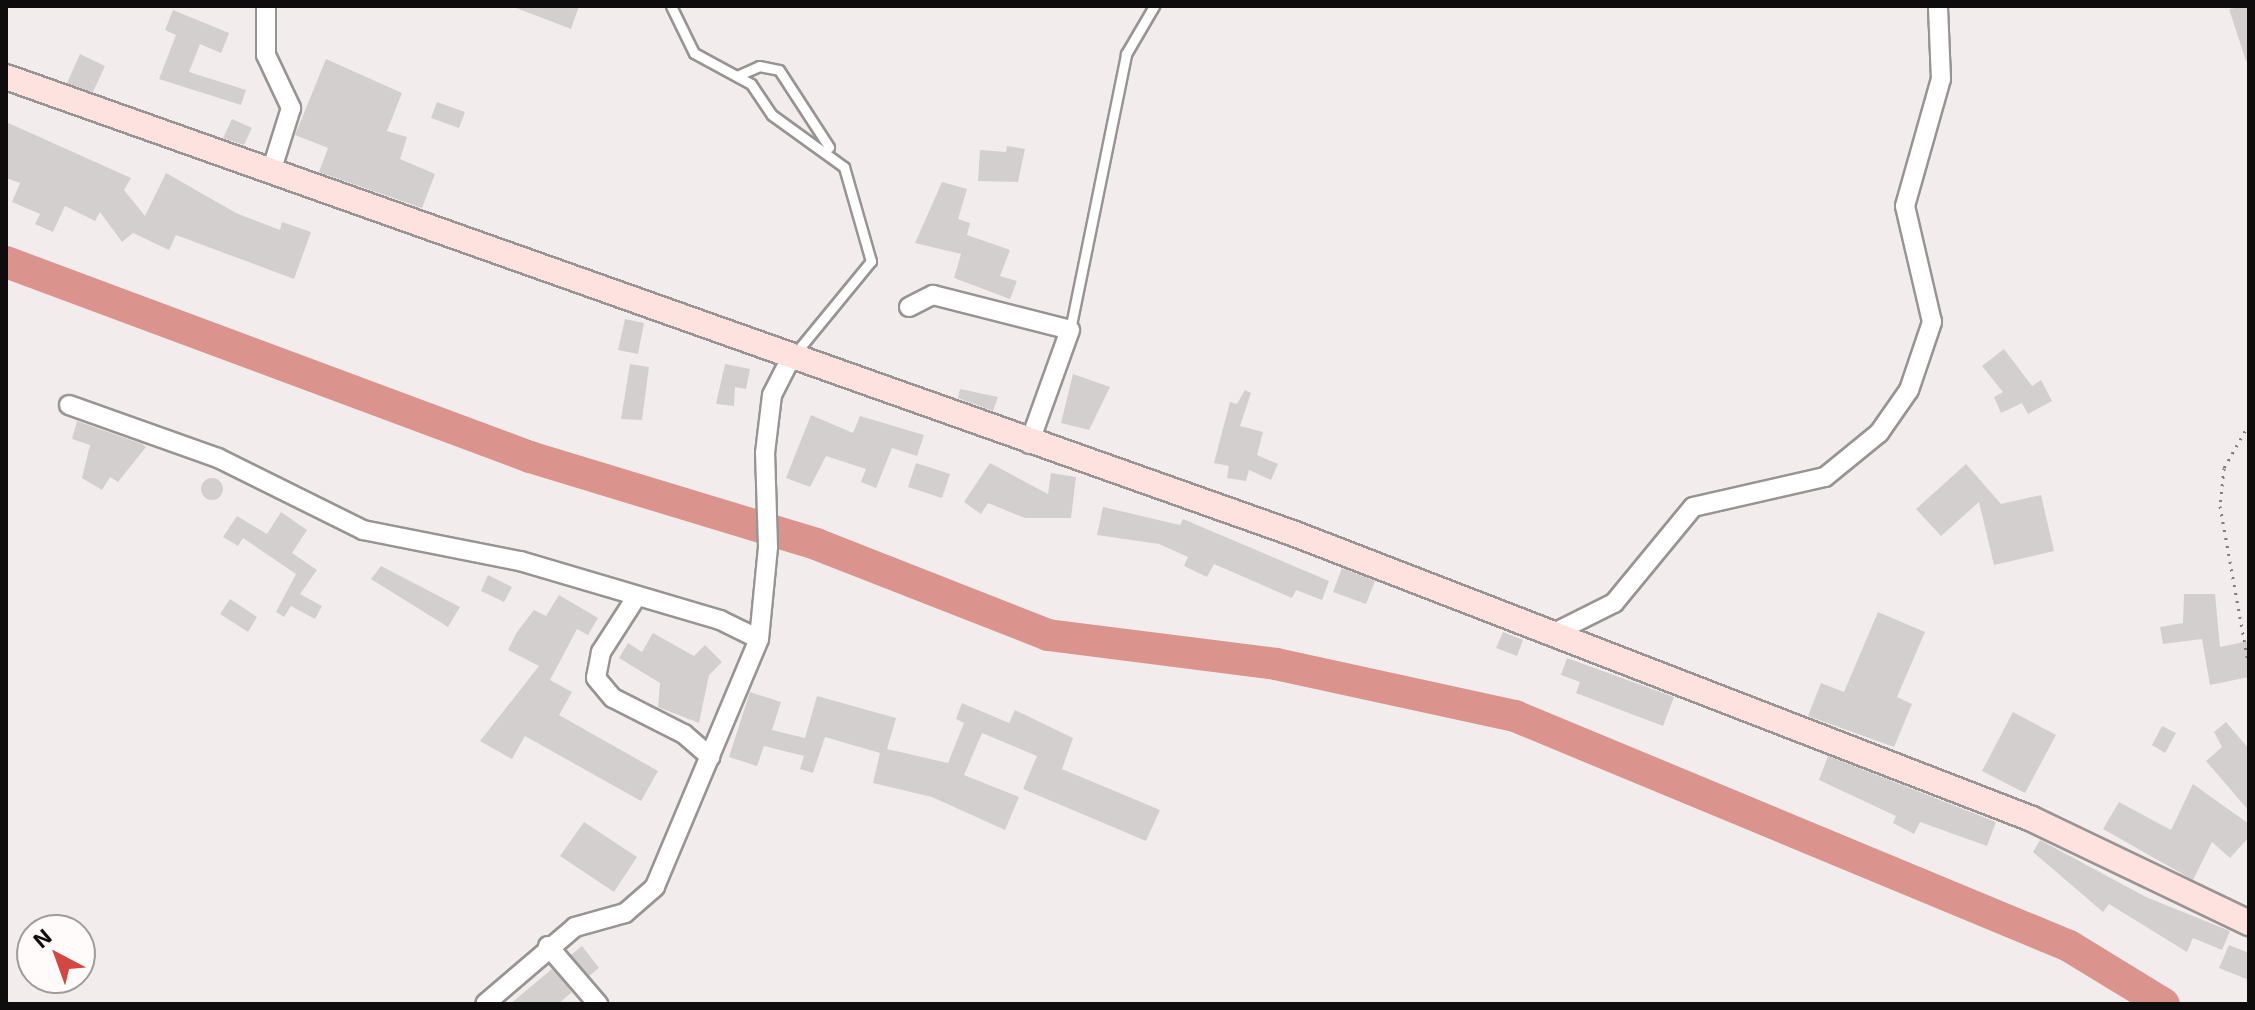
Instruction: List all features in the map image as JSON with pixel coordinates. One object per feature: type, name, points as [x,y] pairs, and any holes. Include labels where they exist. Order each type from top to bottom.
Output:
[{"type":"main road","points":[[6,77],[790,360],[1295,534],[2032,819],[2249,923]]},
{"type":"street","points":[[266,6],[266,55],[291,108],[271,172]]},
{"type":"street","points":[[1550,635],[1614,603],[1693,507],[1825,477],[1879,433],[1909,390],[1932,322],[1905,206],[1941,79],[1938,6]]},
{"type":"street","points":[[909,307],[933,295],[1070,330],[1029,444]]},
{"type":"street","points":[[485,1004],[548,946],[575,927],[625,913],[655,887],[759,639],[765,601],[766,494],[772,395],[790,360]]},
{"type":"street","points":[[69,405],[218,458],[363,530],[520,561],[637,596],[759,639]]},
{"type":"street","points":[[637,596],[601,652],[596,678],[613,698],[684,734],[710,757]]},
{"type":"street","points":[[548,946],[598,1004]]},
{"type":"lane","points":[[671,6],[694,53],[739,75],[772,115],[830,150]]},
{"type":"lane","points":[[1070,330],[1126,54],[1154,6]]},
{"type":"lane","points":[[739,75],[759,66],[779,70],[844,167],[871,261],[790,360]]},
{"type":"path","points":[[2249,424],[2224,468],[2220,506],[2249,667]]},
{"type":"building","points":[[511,6],[579,6],[571,29]]},
{"type":"building","points":[[2249,6],[2249,60],[2246,61],[2229,9]]},
{"type":"building","points":[[173,10],[229,33],[221,53],[200,44],[189,72],[246,90],[241,105],[159,79],[176,35],[165,30]]},
{"type":"building","points":[[80,54],[105,66],[93,92],[67,83]]},
{"type":"building","points":[[326,59],[402,93],[387,131],[407,137],[400,159],[435,174],[422,208],[319,172],[328,148],[295,135]]},
{"type":"building","points":[[437,102],[465,112],[459,128],[431,118]]},
{"type":"building","points":[[232,119],[252,128],[244,145],[223,138]]},
{"type":"building","points":[[6,122],[131,178],[124,190],[145,216],[166,173],[236,213],[280,230],[282,222],[311,232],[294,279],[176,235],[169,250],[133,233],[122,242],[100,212],[95,221],[65,206],[53,232],[35,224],[40,214],[12,202],[20,183],[6,178]]},
{"type":"building","points":[[1007,146],[1025,149],[1018,182],[978,181],[980,150],[1006,152]]},
{"type":"building","points":[[942,182],[967,189],[958,219],[970,223],[967,235],[1010,250],[1000,276],[1017,281],[1010,299],[954,278],[961,254],[915,243]]},
{"type":"building","points":[[625,319],[644,323],[638,354],[618,350]]},
{"type":"building","points":[[2004,349],[2032,386],[2041,380],[2052,401],[2028,414],[2022,403],[2001,413],[1994,397],[2003,392],[1982,366]]},
{"type":"building","points":[[630,364],[649,367],[642,420],[621,419]]},
{"type":"building","points":[[725,364],[750,369],[746,389],[735,387],[734,406],[716,404]]},
{"type":"building","points":[[1073,374],[1110,387],[1089,430],[1061,423]]},
{"type":"building","points":[[960,389],[998,397],[993,411],[958,398]]},
{"type":"building","points":[[1245,390],[1251,393],[1240,426],[1263,432],[1257,455],[1278,464],[1271,480],[1249,470],[1246,481],[1227,478],[1229,466],[1214,463],[1230,402],[1237,404]]},
{"type":"building","points":[[811,415],[853,433],[860,416],[924,435],[917,456],[892,448],[876,488],[861,482],[866,469],[826,456],[810,487],[786,478]]},
{"type":"building","points":[[77,421],[146,447],[118,482],[110,477],[102,490],[82,478],[90,445],[72,439]]},
{"type":"building","points":[[916,463],[950,474],[942,498],[908,487]]},
{"type":"building","points":[[990,463],[1048,494],[1051,473],[1076,477],[1071,518],[1025,518],[988,503],[981,514],[964,502]]},
{"type":"building","points":[[1966,464],[2001,504],[2041,495],[2054,551],[1994,565],[1979,502],[1941,536],[1916,509]]},
{"type":"building","points":[[212,478],[220,481],[223,489],[220,497],[212,500],[204,497],[201,489],[204,481]]},
{"type":"building","points":[[1103,507],[1180,525],[1183,519],[1329,581],[1322,600],[1296,590],[1292,598],[1214,564],[1207,577],[1184,566],[1188,557],[1159,544],[1097,535]]},
{"type":"building","points":[[281,512],[307,530],[292,553],[317,570],[300,594],[322,606],[315,619],[291,606],[284,617],[276,612],[296,574],[243,538],[238,546],[223,537],[237,516],[267,534]]},
{"type":"building","points":[[381,566],[460,607],[448,627],[371,579]]},
{"type":"building","points":[[1342,568],[1375,581],[1366,604],[1333,592]]},
{"type":"building","points":[[488,575],[512,587],[504,602],[481,591]]},
{"type":"building","points":[[2184,594],[2215,594],[2220,647],[2249,641],[2249,677],[2210,685],[2202,639],[2163,644],[2160,627],[2183,623]]},
{"type":"building","points":[[559,595],[598,618],[588,635],[577,629],[550,680],[572,692],[559,715],[658,771],[641,801],[525,736],[512,759],[480,741],[539,666],[508,650],[517,632],[534,610],[546,616]]},
{"type":"building","points":[[230,599],[257,617],[248,632],[220,614]]},
{"type":"building","points":[[1878,612],[1925,632],[1897,697],[1912,704],[1894,747],[1808,716],[1821,683],[1844,692]]},
{"type":"building","points":[[1503,632],[1523,640],[1517,656],[1496,648]]},
{"type":"building","points":[[653,633],[694,656],[705,645],[722,662],[709,675],[699,723],[658,707],[660,683],[619,658],[628,643],[642,652]]},
{"type":"building","points":[[1567,658],[1674,697],[1663,726],[1576,693],[1580,682],[1561,675]]},
{"type":"building","points":[[750,692],[781,702],[772,730],[805,738],[817,696],[896,718],[887,749],[948,763],[964,723],[956,719],[962,703],[1009,723],[1015,710],[1073,738],[1062,769],[1160,810],[1146,841],[1023,789],[1037,756],[982,733],[964,775],[1019,797],[1005,830],[932,797],[873,783],[880,753],[825,737],[813,773],[800,769],[804,756],[764,746],[757,766],[729,757]]},
{"type":"building","points":[[2013,712],[2056,735],[2025,793],[1982,771]]},
{"type":"building","points":[[2226,722],[2249,749],[2249,811],[2206,761],[2222,747],[2214,732]]},
{"type":"building","points":[[2162,726],[2176,733],[2165,753],[2152,745]]},
{"type":"building","points":[[1828,756],[1996,822],[1987,846],[1920,822],[1914,834],[1893,823],[1896,816],[1819,780]]},
{"type":"building","points":[[2193,784],[2249,824],[2249,837],[2230,858],[2212,842],[2193,880],[2103,829],[2119,802],[2171,830]]},
{"type":"building","points":[[584,822],[637,857],[614,892],[560,856]]},
{"type":"building","points":[[2040,840],[2146,897],[2230,931],[2222,950],[2193,938],[2187,952],[2109,904],[2103,912],[2033,852]]},
{"type":"building","points":[[2229,945],[2249,953],[2249,980],[2219,968]]},
{"type":"building","points":[[582,946],[599,968],[589,976],[571,955]]},
{"type":"building","points":[[552,969],[572,992],[558,1004],[510,1004]]},
{"type":"waterway","points":[[6,262],[530,457],[816,544],[1048,635],[1276,664],[1515,716],[2069,946],[2164,1004]]}]
